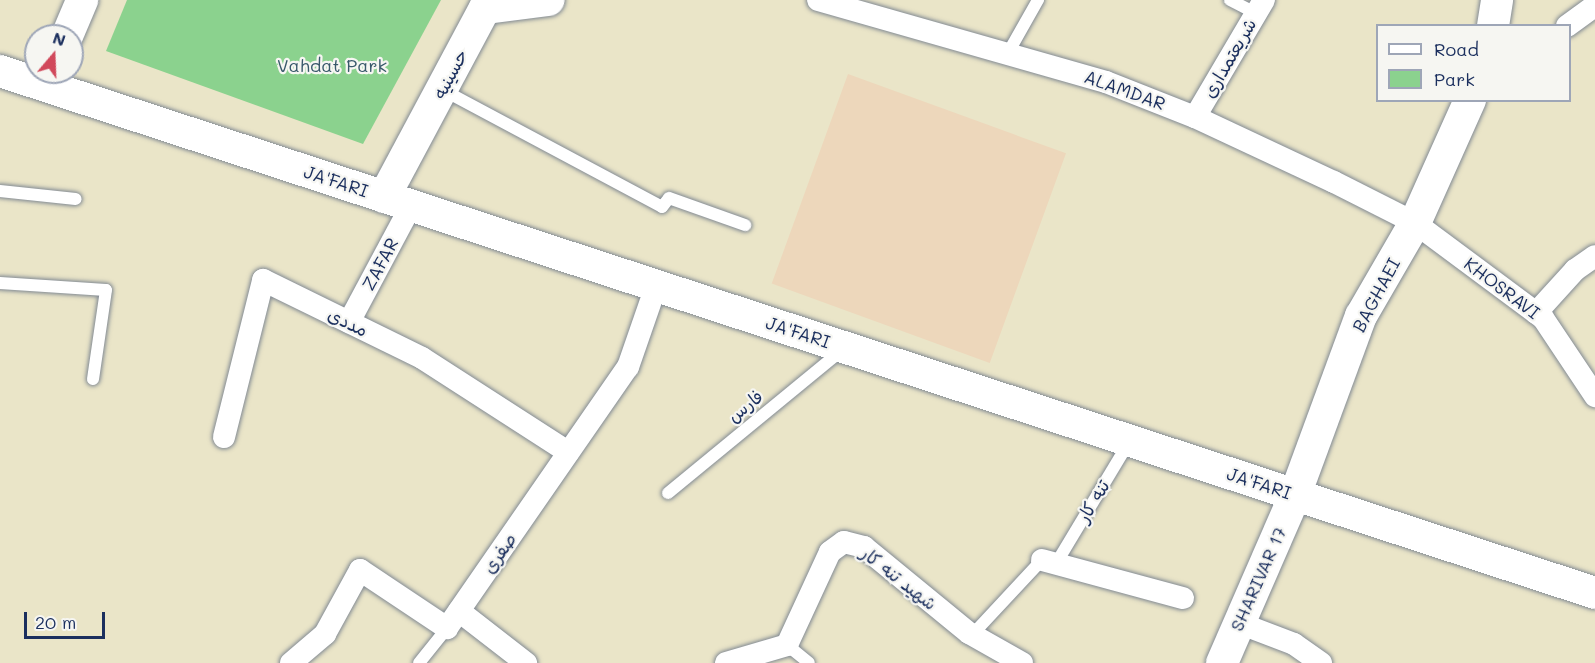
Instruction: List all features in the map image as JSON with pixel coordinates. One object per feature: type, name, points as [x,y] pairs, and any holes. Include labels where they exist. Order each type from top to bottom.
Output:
[{"type":"street","points":[[72,24],[82,0]]},
{"type":"street","name":"حسینیه","points":[[398,201],[442,89],[485,8],[548,0]]},
{"type":"street","name":"ALAMDAR","points":[[818,0],[857,6],[1106,82],[1195,117],[1415,223]]},
{"type":"street","points":[[1494,24],[1497,0]]},
{"type":"street","points":[[1570,24],[1595,6]]},
{"type":"street","name":"شریعتمداری","points":[[1195,117],[1260,7]]},
{"type":"street","name":"JA'FARI","points":[[0,71],[24,75]]},
{"type":"street","name":"JA'FARI","points":[[63,84],[398,201],[1595,593]]},
{"type":"street","name":"BAGHAEI","points":[[1295,495],[1361,316],[1415,223],[1470,102]]},
{"type":"street","name":"ZAFAR","points":[[349,322],[398,201]]},
{"type":"street","name":"KHOSRAVI","points":[[1415,223],[1536,313],[1595,396]]},
{"type":"street","points":[[1536,313],[1575,270],[1595,256]]},
{"type":"street","name":"مددی","points":[[224,437],[263,280],[422,358],[568,452]]},
{"type":"street","name":"صفری","points":[[453,619],[628,367],[656,286]]},
{"type":"street","name":"SHARIVAR 17","points":[[1222,663],[1295,495]]},
{"type":"street","name":"شهید تنه کار","points":[[787,645],[830,552],[844,542],[864,547],[972,635],[1022,663]]},
{"type":"street","points":[[1049,561],[1184,598]]},
{"type":"street","points":[[291,663],[325,634],[360,570],[453,619],[526,663]]},
{"type":"street","points":[[1239,623],[1294,644],[1321,663]]},
{"type":"street","points":[[726,663],[787,645]]},
{"type":"lane","points":[[1008,53],[1038,0]]},
{"type":"lane","points":[[1230,0],[1260,7]]},
{"type":"lane","points":[[442,89],[662,207],[669,198],[745,225]]},
{"type":"lane","points":[[0,192],[76,199]]},
{"type":"lane","points":[[0,283],[106,290],[93,379]]},
{"type":"lane","name":"فارس","points":[[668,493],[845,347]]},
{"type":"lane","name":"تنه کار","points":[[972,635],[1049,561],[1130,441]]},
{"type":"lane","points":[[419,663],[453,619]]},
{"type":"lane","points":[[787,645],[809,663]]},
{"type":"shaded area","points":[[848,74],[1066,153],[990,363],[772,284]]},
{"type":"green space","name":"Vahdat Park","points":[[127,0],[441,0],[363,144],[106,51]]}]
